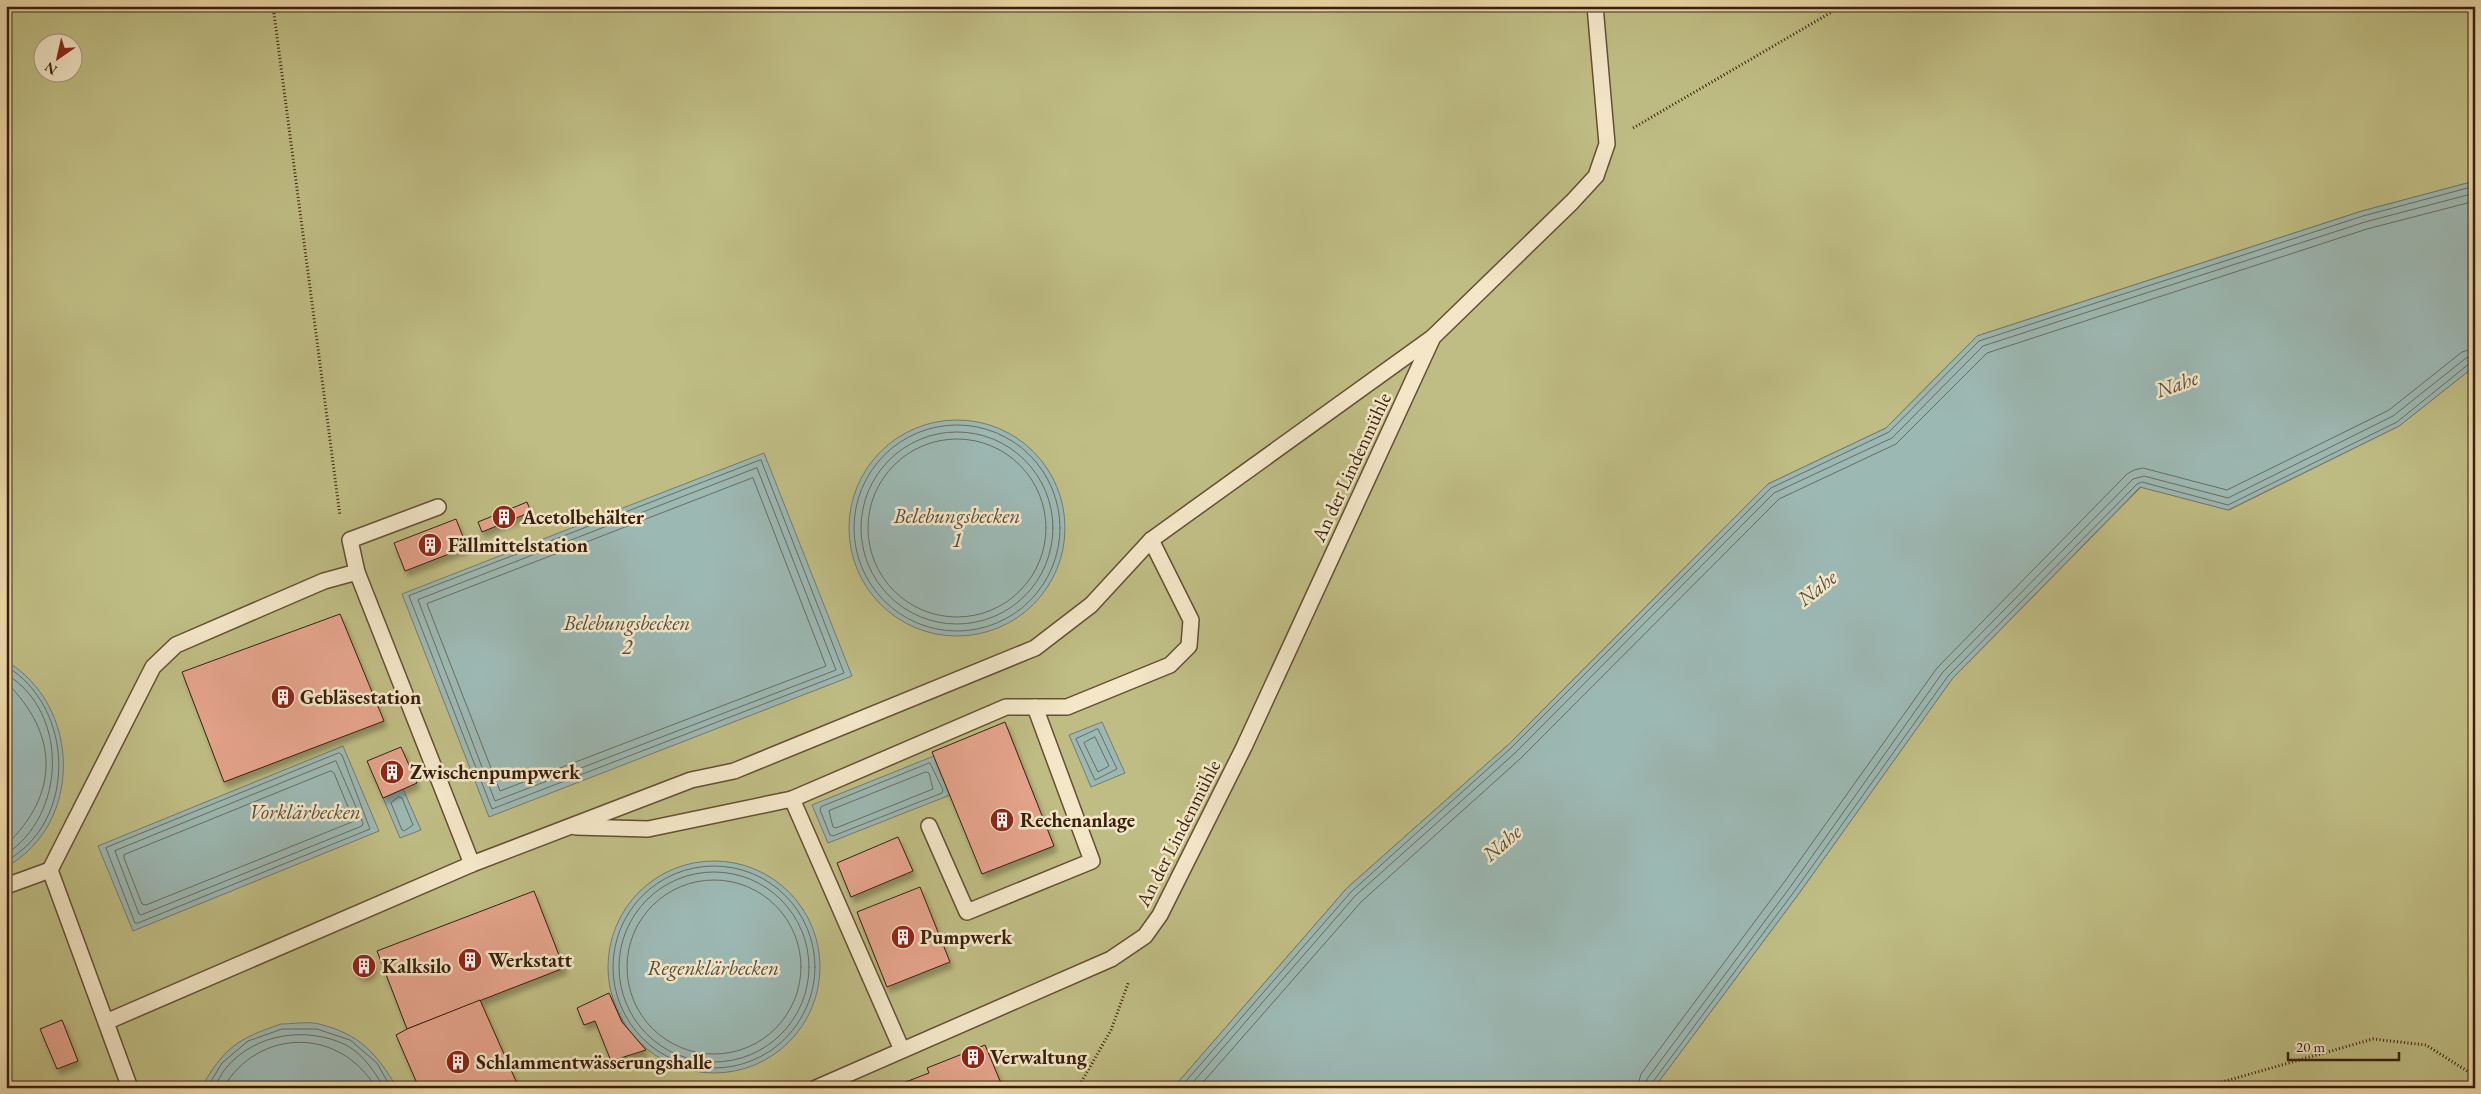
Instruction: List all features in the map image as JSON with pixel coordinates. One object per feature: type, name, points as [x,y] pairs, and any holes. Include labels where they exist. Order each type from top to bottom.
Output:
[{"type":"lane","name":"An der Lindenmühle","points":[[816,1088],[1111,959],[1145,936],[1160,915],[1244,747],[1433,337],[1572,202],[1596,176],[1607,144],[1595,6]]},
{"type":"lane","points":[[106,1022],[472,864],[690,780],[734,771],[1036,648],[1091,605],[1151,540],[1433,337]]},
{"type":"lane","points":[[438,507],[350,540],[357,572],[472,864]]},
{"type":"lane","points":[[570,826],[648,829],[792,799],[1006,707],[1067,706],[1170,665],[1189,646],[1192,620],[1151,540]]},
{"type":"lane","points":[[6,886],[50,870],[153,667],[176,645],[324,581],[357,572]]},
{"type":"lane","points":[[929,826],[968,912],[1092,861],[1035,707]]},
{"type":"lane","points":[[792,799],[902,1050]]},
{"type":"lane","points":[[50,870],[130,1088]]},
{"type":"path","points":[[273,6],[339,515]]},
{"type":"path","points":[[1607,144],[1842,6]]},
{"type":"path","points":[[1078,1088],[1111,1030],[1130,979]]},
{"type":"path","points":[[2201,1088],[2373,1039],[2426,1045],[2475,1076]]},
{"type":"shaded area","points":[[6,6],[2475,6],[2475,181],[2362,211],[1977,336],[1886,428],[1768,484],[1508,745],[1347,888],[1173,1088],[6,1088]]},
{"type":"shaded area","points":[[2475,366],[2475,1088],[1654,1088],[1800,892],[1952,679],[2141,487],[2229,510],[2399,426]]},
{"type":"water","name":"Nahe","points":[[2475,181],[2475,366],[2399,426],[2228,510],[2140,487],[1952,679],[1800,892],[1654,1088],[1173,1088],[1347,888],[1508,745],[1768,484],[1886,428],[1977,336],[2362,211]]},
{"type":"water","name":"Belebungsbecken 1","points":[[957,420],[978,422],[998,428],[1017,438],[1033,452],[1047,468],[1057,487],[1063,507],[1065,528],[1063,549],[1057,569],[1047,588],[1033,604],[1017,618],[998,628],[978,634],[957,636],[936,634],[916,628],[897,618],[881,604],[867,588],[857,569],[851,549],[849,528],[851,507],[857,487],[867,468],[881,452],[897,438],[916,428],[936,422]]},
{"type":"water","name":"Belebungsbecken 2","points":[[764,453],[852,676],[489,817],[402,594]]},
{"type":"water","points":[[6,661],[31,681],[49,706],[60,734],[63,764],[60,795],[49,823],[31,848],[6,867]]},
{"type":"water","points":[[1102,722],[1125,773],[1091,787],[1069,735]]},
{"type":"water","name":"Vorklärbecken","points":[[343,746],[379,831],[133,931],[98,846]]},
{"type":"water","points":[[934,756],[950,795],[828,843],[812,805]]},
{"type":"water","points":[[403,789],[421,830],[400,838],[383,798]]},
{"type":"water","name":"Regenklärbecken","points":[[704,861],[724,861],[745,865],[764,873],[789,892],[802,908],[812,926],[818,946],[820,967],[818,988],[812,1008],[802,1026],[789,1042],[764,1061],[745,1069],[724,1073],[704,1073],[683,1069],[664,1061],[647,1049],[632,1034],[620,1017],[612,998],[608,977],[608,957],[612,936],[620,917],[632,900],[647,885],[664,873],[683,865]]},
{"type":"water","points":[[315,1023],[346,1033],[374,1055],[397,1088],[201,1088],[217,1063],[233,1046],[253,1035],[281,1024]]},
{"type":"building","name":"Acetolbehälter","points":[[527,502],[531,512],[482,532],[478,522]]},
{"type":"building","name":"Fällmittelstation","points":[[456,519],[467,547],[405,571],[394,543]]},
{"type":"building","name":"Gebläsestation","points":[[340,614],[384,721],[224,782],[182,672]]},
{"type":"building","name":"Rechenanlage","points":[[1005,722],[1054,846],[982,874],[932,752]]},
{"type":"building","name":"Zwischenpumpwerk","points":[[401,747],[417,783],[383,798],[367,761]]},
{"type":"building","points":[[898,837],[913,871],[851,897],[837,863]]},
{"type":"building","name":"Pumpwerk","points":[[920,887],[950,962],[887,987],[857,912]]},
{"type":"building","name":"Werkstatt","points":[[534,891],[564,968],[407,1029],[377,951]]},
{"type":"building","name":"Kalksilo","points":[[364,956],[371,959],[374,966],[371,973],[364,976],[357,973],[354,966],[357,959]]},
{"type":"building","points":[[609,993],[622,1022],[646,1050],[611,1061],[595,1021],[584,1025],[577,1008]]},
{"type":"building","name":"Schlammentwässerungshalle","points":[[480,1000],[519,1088],[419,1088],[396,1035]]},
{"type":"building","points":[[62,1020],[78,1061],[57,1069],[40,1029]]},
{"type":"building","name":"Verwaltung","points":[[985,1045],[1003,1088],[890,1088],[929,1073],[927,1068]]},
{"type":"place","name":"Acetolbehälter","points":[[504,517]]},
{"type":"place","name":"Fällmittelstation","points":[[430,545]]},
{"type":"place","name":"Gebläsestation","points":[[283,697]]},
{"type":"place","name":"Zwischenpumpwerk","points":[[392,772]]},
{"type":"place","name":"Rechenanlage","points":[[1002,820]]},
{"type":"place","name":"Pumpwerk","points":[[903,937]]},
{"type":"place","name":"Werkstatt","points":[[470,960]]},
{"type":"place","name":"Kalksilo","points":[[364,966]]},
{"type":"place","name":"Verwaltung","points":[[973,1057]]},
{"type":"place","name":"Schlammentwässerungshalle","points":[[458,1062]]}]
